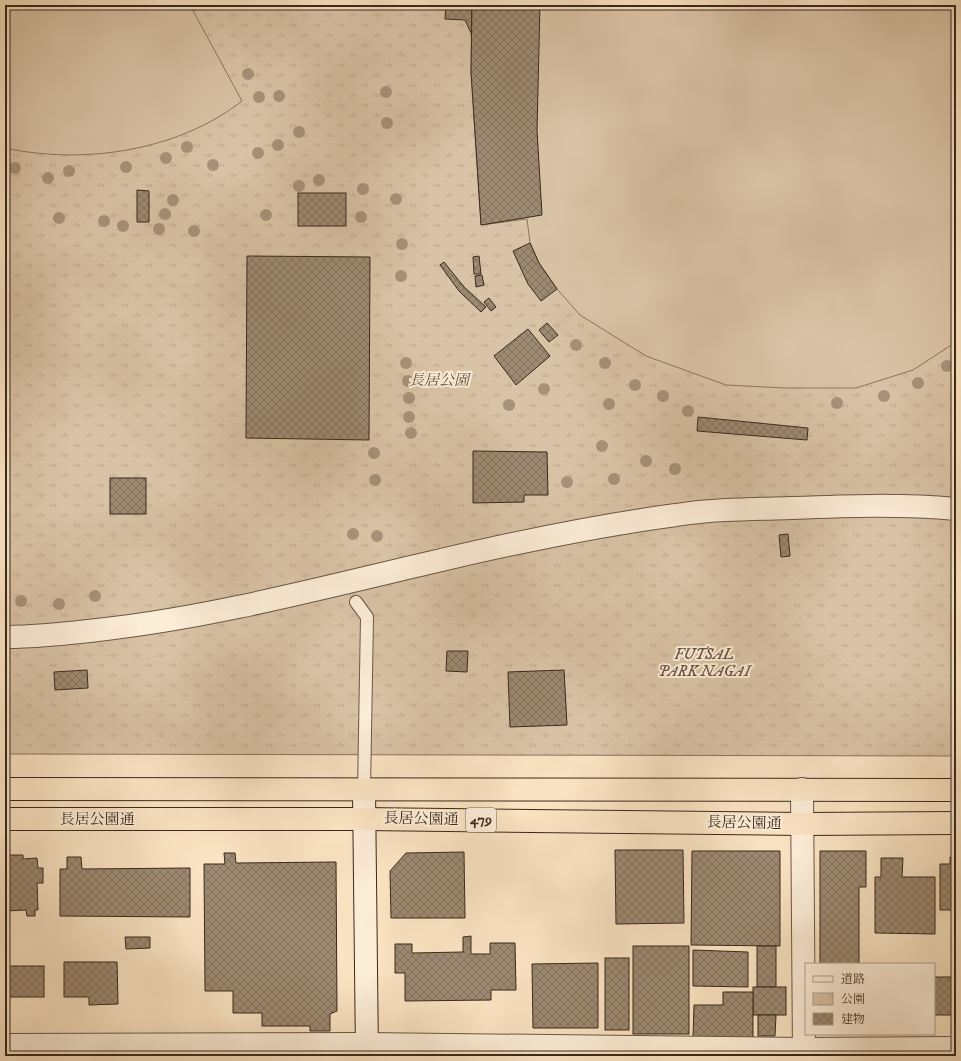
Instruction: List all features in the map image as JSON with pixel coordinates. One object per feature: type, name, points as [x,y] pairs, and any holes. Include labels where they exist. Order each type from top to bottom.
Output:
[{"type":"highway","name":"長居公園通","points":[[5,789],[956,790]]},
{"type":"highway","name":"長居公園通","points":[[5,819],[364,819],[802,824],[956,823]]},
{"type":"street","points":[[5,636],[63,634],[141,625],[202,615],[253,605],[445,559],[579,531],[678,514],[859,505],[956,509]]},
{"type":"street","points":[[802,789],[804,1052]]},
{"type":"street","points":[[364,790],[367,1050]]},
{"type":"street","points":[[5,1045],[367,1050],[804,1052],[956,1048]]},
{"type":"lane","points":[[356,602],[367,617],[364,790]]},
{"type":"green space","name":"長居公園","points":[[5,5],[956,5],[956,756],[5,754]]},
{"type":"green space","points":[[5,5],[190,5],[242,101],[217,118],[189,132],[160,142],[129,150],[98,154],[66,155],[35,153],[5,148]]},
{"type":"green space","points":[[472,5],[956,5],[956,342],[913,370],[856,388],[784,388],[726,385],[646,356],[580,315],[557,289],[539,263],[530,243],[527,219],[481,225],[471,72]]},
{"type":"building","points":[[446,5],[472,5],[472,35],[465,20],[445,19]]},
{"type":"building","points":[[472,5],[522,5],[524,13],[522,21],[518,25],[518,35],[472,35]]},
{"type":"building","points":[[472,5],[540,5],[537,130],[542,215],[481,225],[471,72]]},
{"type":"building","points":[[137,190],[149,191],[149,222],[137,222]]},
{"type":"building","points":[[298,193],[346,193],[346,226],[298,226]]},
{"type":"building","points":[[530,243],[539,263],[557,289],[541,301],[528,284],[513,251]]},
{"type":"building","points":[[247,256],[370,257],[369,440],[246,438]]},
{"type":"building","points":[[479,256],[481,274],[474,274],[473,257]]},
{"type":"building","points":[[444,262],[464,287],[486,307],[481,312],[459,291],[440,265]]},
{"type":"building","points":[[482,275],[484,285],[476,287],[475,276]]},
{"type":"building","points":[[489,298],[496,307],[491,311],[484,302]]},
{"type":"building","points":[[547,323],[558,335],[549,342],[539,330]]},
{"type":"building","points":[[528,329],[550,356],[516,385],[494,356]]},
{"type":"building","points":[[698,417],[808,428],[807,440],[697,431]]},
{"type":"building","points":[[473,451],[547,452],[548,495],[524,495],[524,502],[473,503]]},
{"type":"building","points":[[110,478],[146,478],[146,514],[110,514]]},
{"type":"building","points":[[788,534],[790,556],[781,557],[779,535]]},
{"type":"building","points":[[447,651],[468,651],[467,672],[446,671]]},
{"type":"building","points":[[87,670],[88,688],[55,690],[54,672]]},
{"type":"building","points":[[564,670],[567,725],[510,727],[508,672]]},
{"type":"building","points":[[615,850],[683,850],[684,923],[616,924]]},
{"type":"building","points":[[692,851],[780,851],[780,946],[691,945]]},
{"type":"building","points":[[820,851],[866,851],[866,887],[859,887],[859,963],[820,963]]},
{"type":"building","points":[[464,852],[465,918],[391,918],[390,871],[406,853]]},
{"type":"building","points":[[224,853],[235,853],[236,863],[336,862],[337,1011],[330,1014],[330,1031],[310,1031],[310,1026],[262,1026],[262,1013],[233,1013],[233,991],[205,991],[204,864],[225,864]]},
{"type":"building","points":[[5,855],[23,855],[23,859],[37,858],[38,868],[43,868],[43,883],[37,883],[38,910],[35,910],[35,916],[27,916],[26,910],[5,911]]},
{"type":"building","points":[[67,857],[81,857],[82,869],[190,868],[190,917],[60,916],[60,869],[67,869]]},
{"type":"building","points":[[950,857],[956,858],[956,910],[940,910],[940,864],[950,864]]},
{"type":"building","points":[[881,858],[903,858],[902,877],[935,877],[935,934],[875,933],[875,877],[881,877]]},
{"type":"building","points":[[471,936],[471,954],[490,954],[490,943],[515,943],[516,990],[491,990],[491,1000],[405,1001],[405,973],[395,973],[395,944],[412,944],[412,953],[463,952],[463,937]]},
{"type":"building","points":[[125,937],[150,937],[150,948],[126,949]]},
{"type":"building","points":[[633,946],[689,946],[689,1034],[633,1034]]},
{"type":"building","points":[[757,946],[776,946],[776,987],[757,987]]},
{"type":"building","points":[[693,950],[748,952],[748,987],[693,986]]},
{"type":"building","points":[[605,958],[629,958],[629,1030],[605,1030]]},
{"type":"building","points":[[64,962],[117,962],[118,1004],[89,1005],[89,997],[64,997]]},
{"type":"building","points":[[598,963],[598,1028],[533,1028],[532,964]]},
{"type":"building","points":[[5,966],[44,966],[44,997],[5,997]]},
{"type":"building","points":[[935,977],[956,977],[956,1015],[935,1015]]},
{"type":"building","points":[[753,987],[786,987],[786,1015],[753,1015]]},
{"type":"building","points":[[723,992],[753,992],[753,1038],[693,1037],[694,1005],[723,1005]]},
{"type":"building","points":[[758,1015],[776,1015],[775,1036],[758,1036]]},
{"type":"park label","name":"FUTSAL PARK NAGAI","points":[[704,662]]}]
